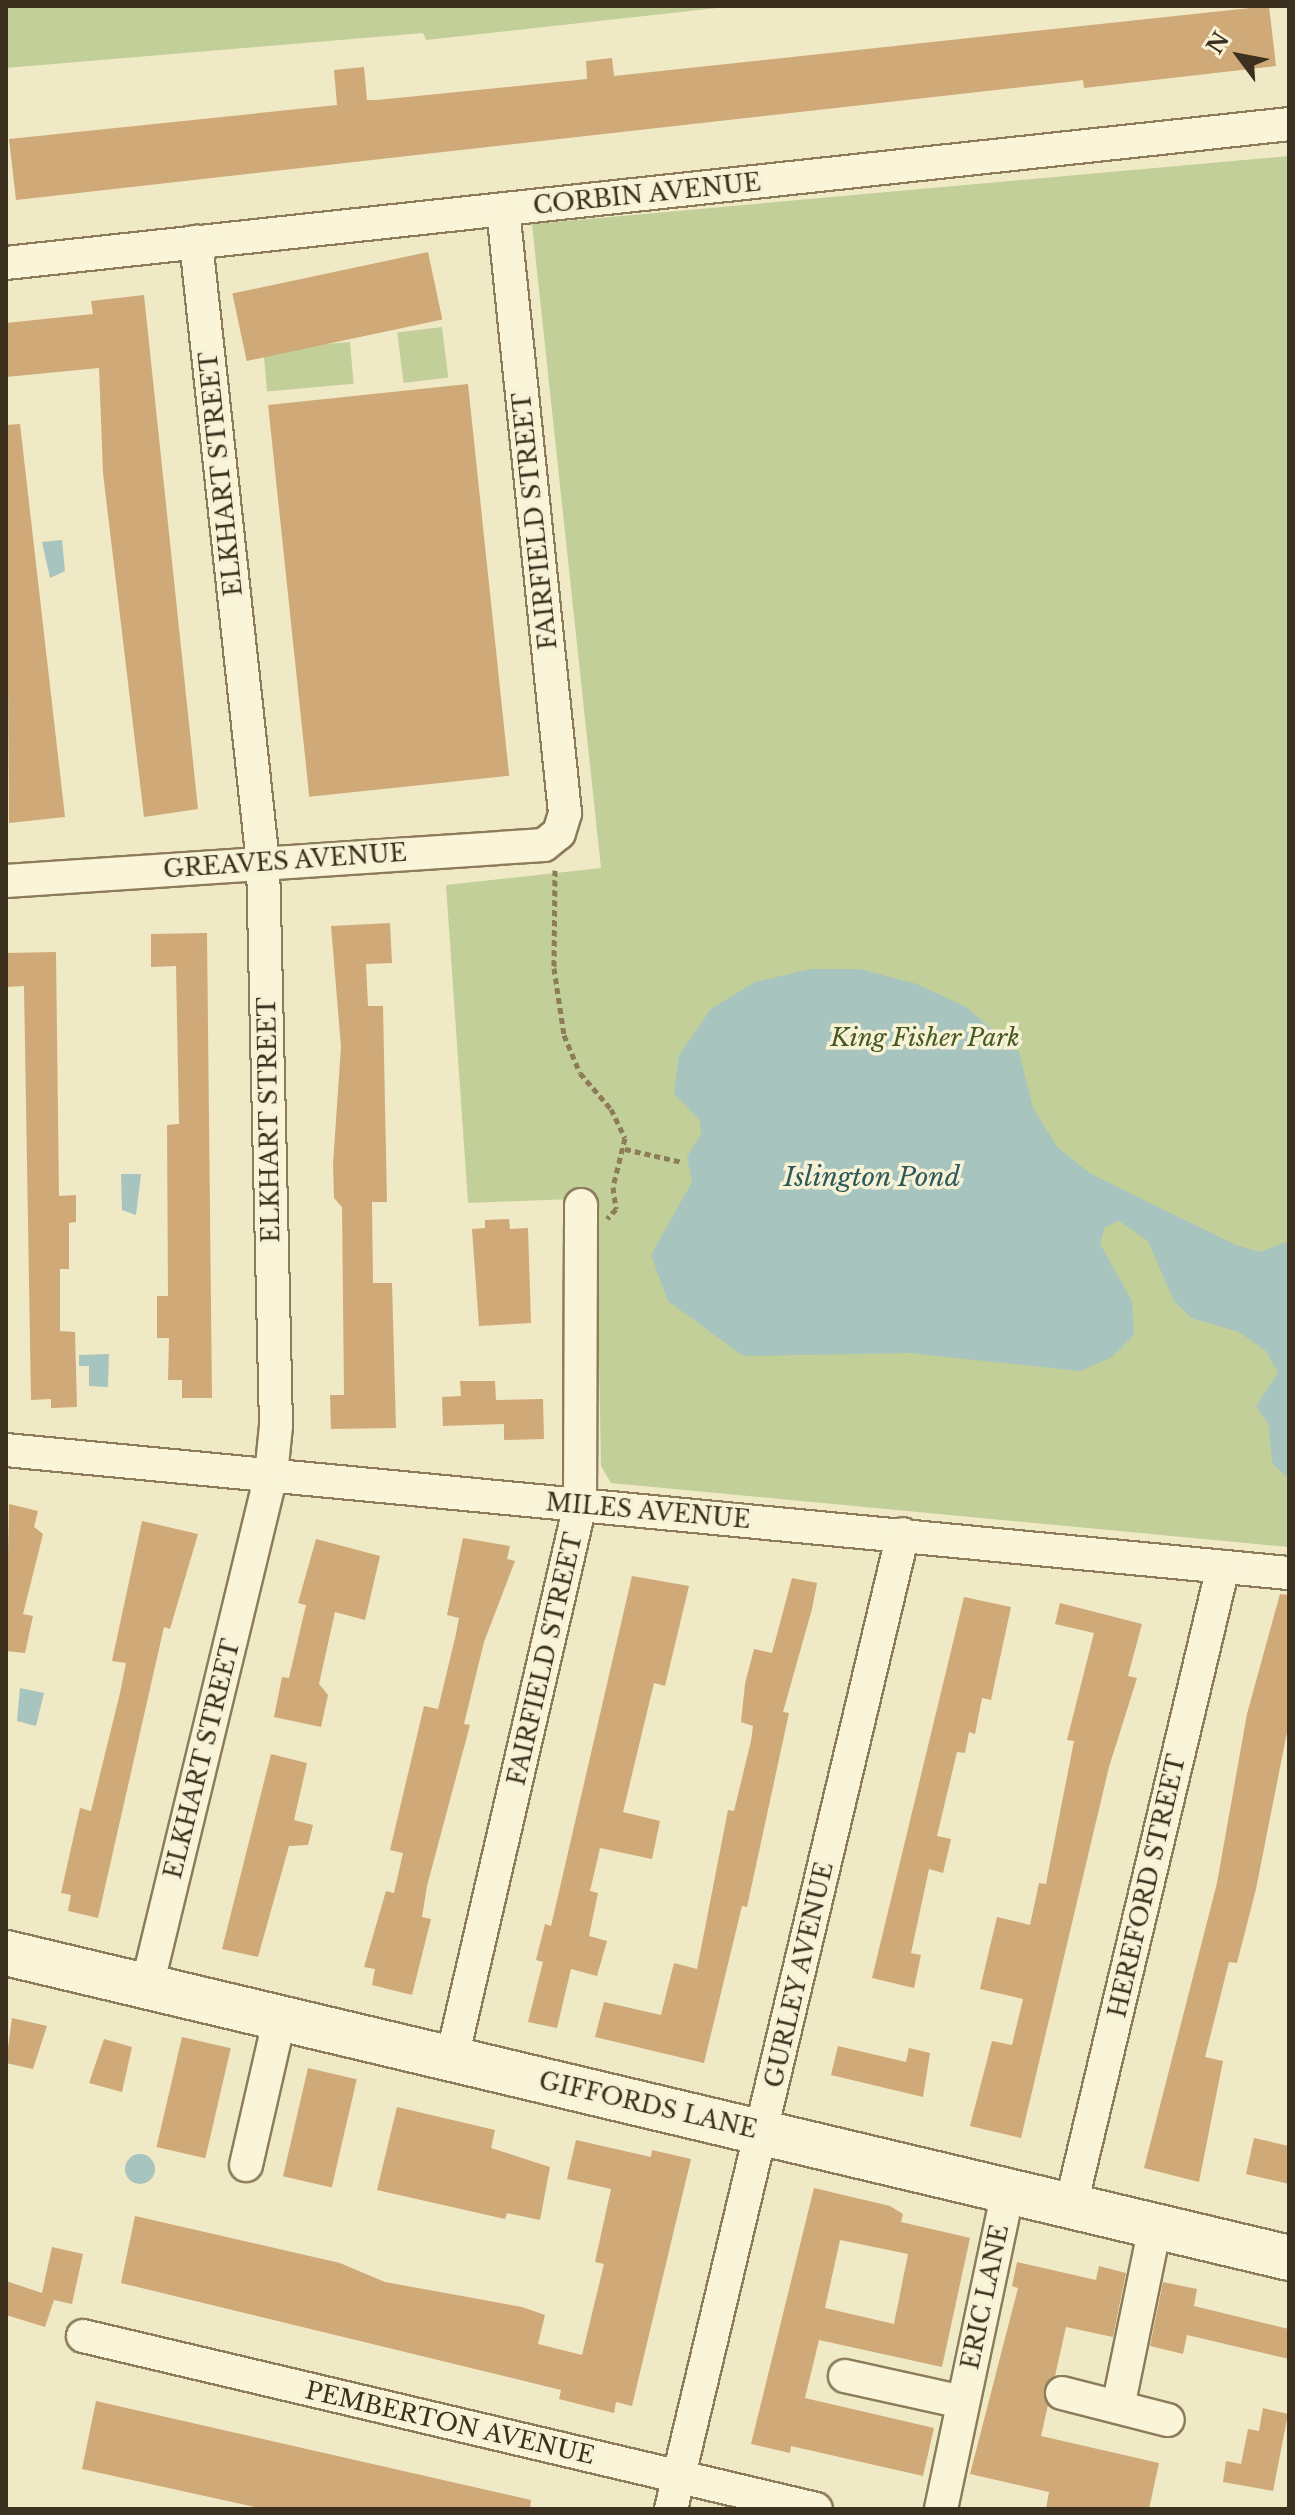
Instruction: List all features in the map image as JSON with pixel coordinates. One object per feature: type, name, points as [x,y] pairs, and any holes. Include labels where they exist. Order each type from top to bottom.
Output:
[{"type":"street","name":"CORBIN AVENUE","points":[[6,263],[1289,124]]},
{"type":"street","name":"FAIRFIELD STREET","points":[[503,209],[565,813],[556,837]]},
{"type":"street","name":"ELKHART STREET","points":[[147,1986],[271,1475],[276,1426],[263,863],[196,242]]},
{"type":"street","name":"GREAVES AVENUE","points":[[6,881],[263,863],[556,837]]},
{"type":"street","name":"FAIRFIELD STREET","points":[[452,2058],[580,1505],[581,1211]]},
{"type":"street","name":"MILES AVENUE","points":[[6,1450],[1289,1573]]},
{"type":"street","name":"GURLEY AVENUE","points":[[675,2494],[903,1534]]},
{"type":"street","name":"HEREFORD STREET","points":[[1071,2205],[1223,1567]]},
{"type":"street","name":"GIFFORDS LANE","points":[[6,1953],[1289,2258]]},
{"type":"street","points":[[246,2165],[280,2017]]},
{"type":"street","name":"ERIC LANE","points":[[941,2509],[1008,2192]]},
{"type":"street","points":[[1118,2407],[1155,2226]]},
{"type":"street","name":"PEMBERTON AVENUE","points":[[83,2336],[675,2494],[816,2509]]},
{"type":"street","name":"ERIC LANE","points":[[845,2376],[962,2402]]},
{"type":"street","points":[[1062,2393],[1168,2420]]},
{"type":"path","points":[[556,837],[554,968],[564,1035],[580,1073],[611,1109],[625,1149],[613,1187],[614,1213],[581,1211]]},
{"type":"path","points":[[625,1149],[682,1162]]},
{"type":"green space","points":[[6,6],[735,6],[426,40],[423,33],[6,68]]},
{"type":"green space","name":"King Fisher Park","points":[[1289,156],[1289,1547],[611,1483],[601,1466],[596,1198],[468,1203],[446,885],[601,868],[532,224]]},
{"type":"green space","points":[[442,327],[448,378],[404,383],[397,332]]},
{"type":"green space","points":[[350,342],[354,384],[267,391],[263,350]]},
{"type":"water","points":[[62,540],[65,571],[50,578],[42,542]]},
{"type":"water","name":"Islington Pond","points":[[811,969],[859,969],[917,984],[966,1007],[1019,1052],[1033,1108],[1058,1148],[1091,1174],[1236,1245],[1260,1252],[1289,1241],[1289,1479],[1272,1463],[1269,1425],[1256,1406],[1278,1373],[1266,1351],[1239,1332],[1191,1318],[1174,1301],[1148,1241],[1119,1221],[1105,1227],[1100,1244],[1132,1301],[1134,1335],[1112,1357],[1080,1371],[909,1353],[743,1356],[668,1301],[651,1255],[692,1182],[687,1157],[701,1134],[700,1121],[674,1093],[679,1055],[711,1009],[755,982]]},
{"type":"water","points":[[121,1174],[141,1174],[136,1215],[122,1210]]},
{"type":"water","points":[[109,1354],[108,1387],[89,1386],[89,1366],[79,1366],[79,1355]]},
{"type":"water","points":[[20,1688],[44,1693],[36,1726],[17,1721]]},
{"type":"water","points":[[140,2154],[150,2159],[155,2169],[150,2179],[140,2184],[130,2179],[125,2169],[130,2159]]},
{"type":"building","points":[[1269,6],[1276,66],[1084,88],[1083,80],[16,200],[9,139],[337,105],[334,70],[364,67],[367,100],[377,100],[587,79],[586,61],[612,58],[614,76]]},
{"type":"building","points":[[428,252],[442,319],[247,361],[232,294]]},
{"type":"building","points":[[144,295],[198,809],[144,817],[103,473],[99,368],[6,377],[6,323],[93,314],[91,301]]},
{"type":"building","points":[[468,384],[509,776],[309,797],[268,405]]},
{"type":"building","points":[[20,424],[65,817],[9,823],[6,425]]},
{"type":"building","points":[[390,923],[392,963],[366,964],[368,1006],[383,1006],[387,1202],[372,1202],[373,1283],[392,1283],[396,1428],[331,1429],[330,1395],[344,1395],[342,1207],[334,1198],[333,1164],[341,1047],[331,926]]},
{"type":"building","points":[[207,933],[212,1398],[182,1398],[182,1380],[168,1380],[169,1338],[157,1338],[157,1296],[168,1296],[167,1125],[179,1124],[176,966],[151,967],[151,934]]},
{"type":"building","points":[[56,952],[59,1196],[76,1195],[76,1222],[69,1223],[69,1269],[60,1269],[60,1331],[75,1332],[77,1407],[51,1408],[51,1399],[31,1400],[24,986],[7,987],[6,953]]},
{"type":"building","points":[[509,1219],[510,1229],[528,1228],[531,1323],[479,1326],[472,1229],[485,1228],[485,1220]]},
{"type":"building","points":[[460,1381],[495,1381],[496,1400],[543,1399],[544,1439],[504,1440],[504,1424],[443,1426],[442,1397],[461,1396]]},
{"type":"building","points":[[9,1504],[38,1511],[34,1527],[43,1534],[23,1614],[33,1616],[25,1653],[6,1651]]},
{"type":"building","points":[[142,1521],[198,1534],[170,1629],[164,1627],[98,1918],[68,1911],[71,1895],[61,1893],[80,1808],[91,1811],[120,1693],[126,1663],[112,1661]]},
{"type":"building","points":[[463,1538],[510,1546],[507,1559],[515,1561],[484,1642],[464,1724],[470,1725],[427,1886],[422,1917],[431,1919],[412,1995],[372,1985],[375,1969],[364,1967],[386,1891],[394,1893],[403,1853],[390,1850],[424,1706],[438,1709],[456,1634],[459,1618],[447,1615]]},
{"type":"building","points":[[316,1539],[380,1556],[365,1620],[335,1612],[319,1684],[328,1695],[321,1727],[274,1717],[282,1677],[289,1678],[306,1605],[298,1603]]},
{"type":"building","points":[[632,1576],[689,1586],[665,1686],[654,1683],[623,1812],[660,1821],[652,1859],[600,1848],[590,1891],[598,1893],[589,1936],[607,1941],[597,1976],[571,1969],[557,2028],[528,2022],[543,1962],[536,1960],[545,1924],[551,1926]]},
{"type":"building","points":[[792,1578],[817,1583],[783,1712],[789,1713],[747,1907],[742,1906],[704,2063],[595,2037],[604,2002],[661,2015],[674,1963],[697,1969],[728,1810],[734,1811],[751,1741],[753,1726],[741,1722],[745,1684],[754,1649],[772,1653]]},
{"type":"building","points":[[1280,1594],[1289,1595],[1289,1722],[1256,1889],[1237,1963],[1229,1962],[1205,2057],[1223,2061],[1199,2182],[1144,2168],[1217,1883],[1247,1714]]},
{"type":"building","points":[[964,1597],[1011,1607],[991,1700],[982,1698],[975,1734],[969,1732],[965,1753],[957,1752],[937,1836],[951,1839],[943,1873],[929,1869],[911,1953],[921,1955],[914,1988],[872,1978]]},
{"type":"building","points":[[1060,1603],[1142,1624],[1128,1676],[1137,1678],[1109,1767],[1021,2138],[970,2126],[992,2041],[1012,2045],[1023,1999],[980,1989],[997,1917],[1030,1925],[1039,1883],[1046,1884],[1074,1741],[1067,1740],[1094,1633],[1055,1624]]},
{"type":"building","points":[[271,1754],[307,1763],[294,1820],[313,1825],[308,1845],[289,1846],[258,1957],[222,1949]]},
{"type":"building","points":[[12,2018],[47,2026],[33,2069],[6,2063]]},
{"type":"building","points":[[182,2037],[231,2048],[205,2158],[157,2147]]},
{"type":"building","points":[[104,2039],[132,2047],[122,2092],[89,2083]]},
{"type":"building","points":[[838,2046],[906,2062],[909,2048],[930,2053],[923,2097],[831,2075]]},
{"type":"building","points":[[308,2068],[357,2079],[332,2187],[283,2176]]},
{"type":"building","points":[[397,2107],[495,2130],[491,2148],[550,2167],[540,2220],[507,2213],[505,2219],[377,2190]]},
{"type":"building","points":[[1254,2138],[1289,2146],[1289,2184],[1246,2174]]},
{"type":"building","points":[[576,2140],[651,2157],[652,2150],[691,2159],[632,2406],[616,2402],[614,2413],[559,2399],[561,2390],[121,2283],[135,2216],[340,2263],[385,2282],[522,2307],[545,2315],[538,2344],[582,2355],[604,2264],[595,2262],[611,2189],[567,2179]]},
{"type":"building","points":[[814,2188],[890,2206],[903,2214],[901,2222],[970,2238],[942,2367],[819,2340],[805,2398],[934,2428],[923,2476],[791,2446],[790,2453],[751,2444]],"holes":[[[840,2240],[908,2254],[894,2324],[825,2308]]]},
{"type":"building","points":[[52,2247],[83,2254],[72,2304],[54,2300],[45,2327],[6,2315],[6,2281],[42,2293]]},
{"type":"building","points":[[1017,2262],[1096,2280],[1099,2266],[1126,2273],[1113,2337],[1066,2327],[1055,2376],[1044,2389],[1048,2405],[1041,2436],[1159,2463],[1149,2509],[1046,2509],[1049,2492],[970,2474],[1018,2288],[1012,2286]]},
{"type":"building","points":[[1163,2282],[1197,2289],[1194,2306],[1289,2329],[1289,2359],[1187,2335],[1183,2354],[1150,2346]]},
{"type":"building","points":[[96,2401],[531,2500],[530,2509],[264,2509],[82,2469]]},
{"type":"building","points":[[1263,2408],[1288,2414],[1273,2491],[1223,2482],[1226,2461],[1241,2464],[1248,2429],[1259,2431]]}]
